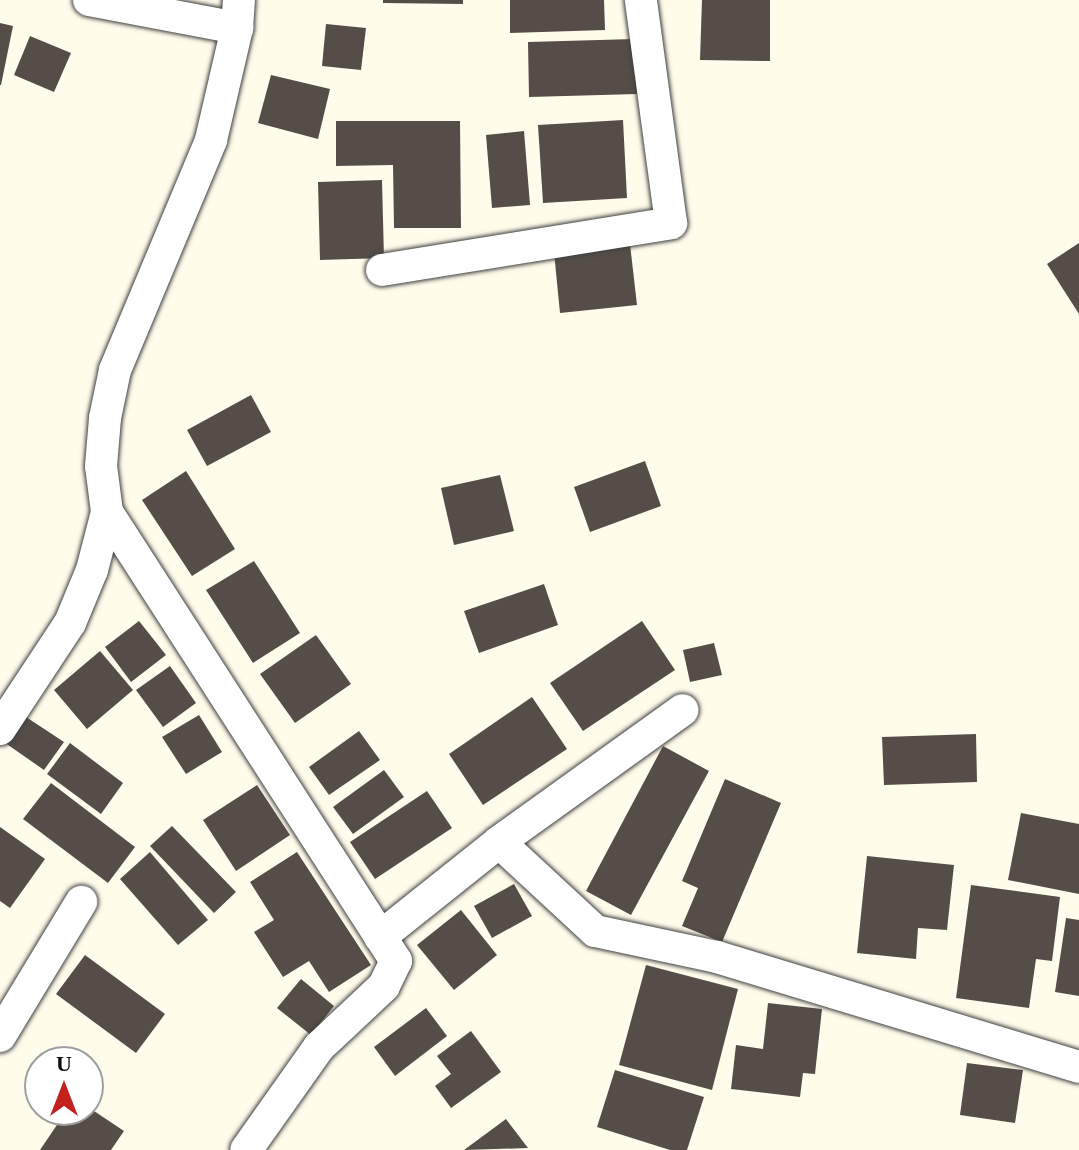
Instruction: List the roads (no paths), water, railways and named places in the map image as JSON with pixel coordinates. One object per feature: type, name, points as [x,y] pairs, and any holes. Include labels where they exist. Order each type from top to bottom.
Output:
[{"type":"street","points":[[0,729],[70,623],[92,570],[107,512],[101,466],[105,418],[115,370],[211,140],[238,14],[89,0]]},
{"type":"street","points":[[382,270],[671,223],[641,0]]},
{"type":"street","points":[[107,512],[396,961],[384,986],[319,1047],[246,1150]]},
{"type":"street","points":[[380,937],[499,842],[683,710]]},
{"type":"street","points":[[499,842],[595,931],[717,957],[1079,1067]]},
{"type":"street","points":[[0,1036],[81,902]]}]
